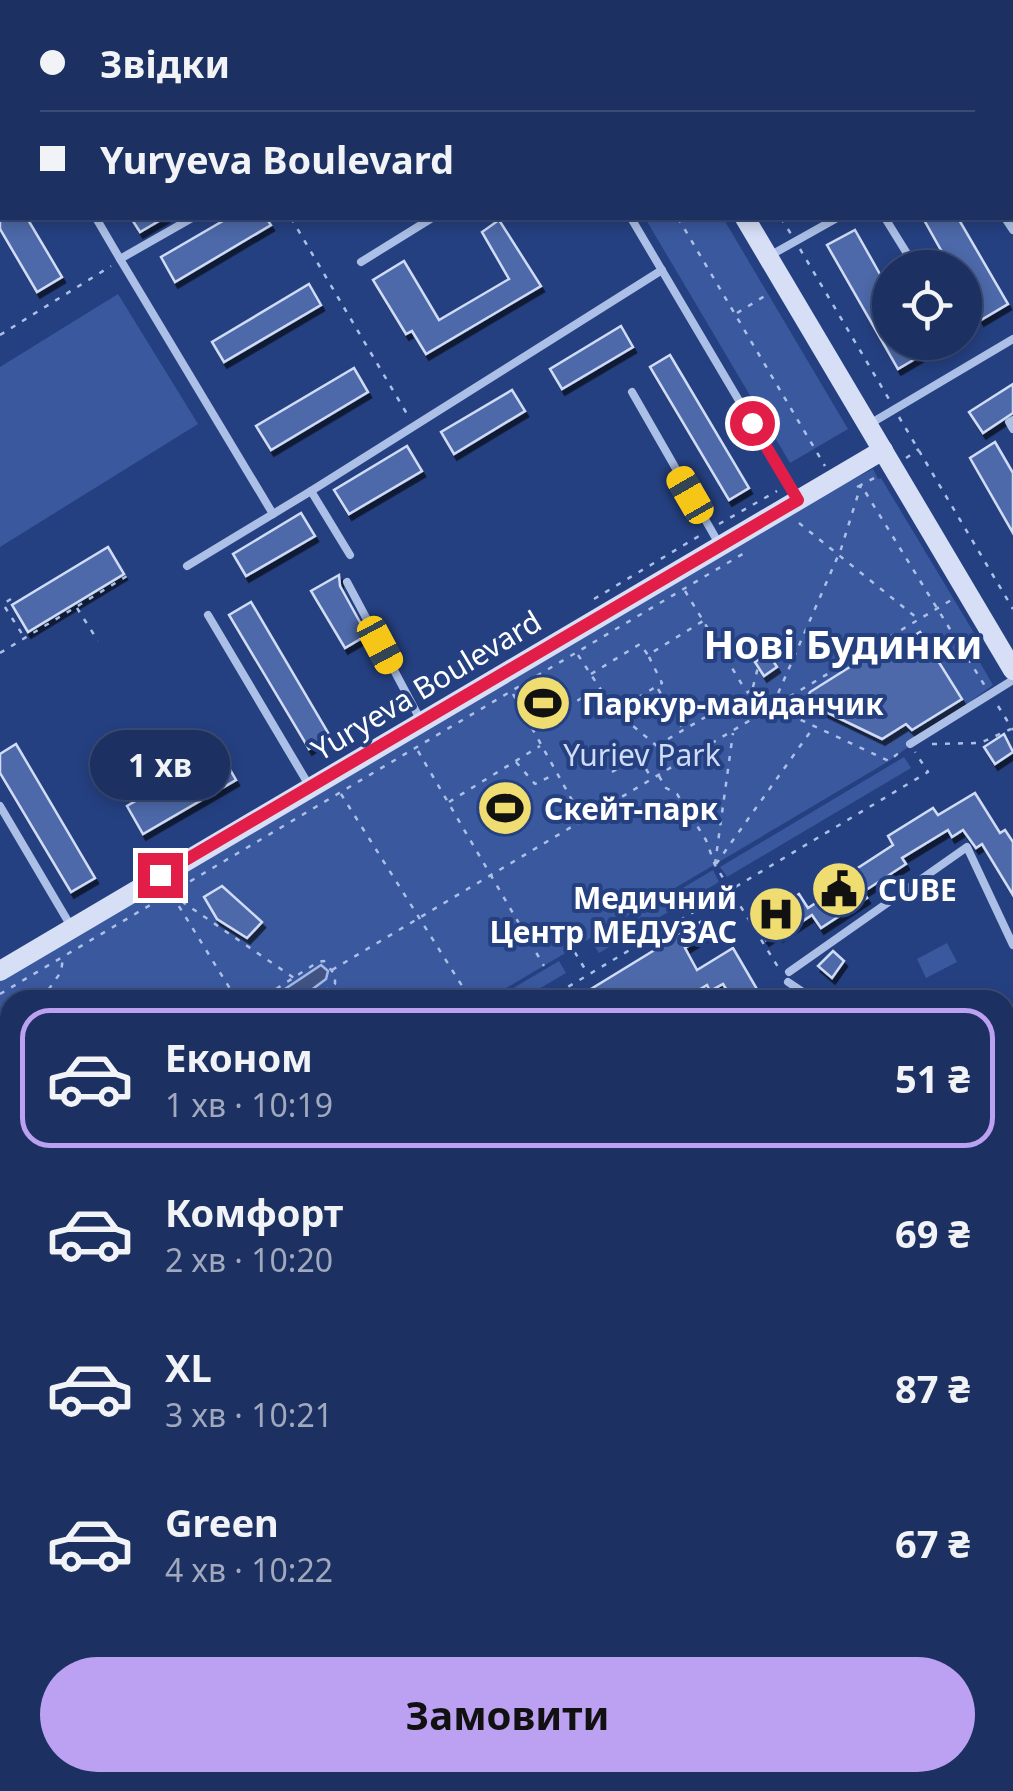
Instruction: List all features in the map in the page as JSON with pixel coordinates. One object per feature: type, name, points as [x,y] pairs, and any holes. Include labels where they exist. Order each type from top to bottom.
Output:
[{"type":"street","points":[[746,220],[868,425],[892,456],[1013,670]]},
{"type":"street","name":"Yuryeva Boulevard","points":[[0,971],[72,928],[166,884],[310,788],[415,734],[720,546],[798,511],[892,456]]},
{"type":"lane","points":[[97,220],[273,514]]},
{"type":"lane","points":[[120,260],[189,220]]},
{"type":"lane","points":[[360,262],[429,220]]},
{"type":"lane","points":[[631,220],[798,511]]},
{"type":"lane","points":[[768,256],[833,220]]},
{"type":"lane","points":[[887,220],[905,250]]},
{"type":"lane","points":[[187,566],[662,270]]},
{"type":"lane","points":[[868,425],[1013,340]]},
{"type":"lane","points":[[632,392],[720,546]]},
{"type":"lane","points":[[1013,420],[1009,422],[1013,429]]},
{"type":"lane","points":[[311,491],[350,554]]},
{"type":"lane","points":[[347,582],[415,734]]},
{"type":"lane","points":[[208,615],[310,788]]},
{"type":"lane","points":[[910,744],[1013,680]]},
{"type":"lane","points":[[0,806],[72,928]]},
{"type":"lane","points":[[789,972],[967,847],[1013,945]]},
{"type":"lane","points":[[788,982],[800,990]]},
{"type":"path","points":[[292,220],[414,426]]},
{"type":"path","points":[[679,220],[842,485],[861,485],[881,474]]},
{"type":"path","points":[[0,336],[120,260]]},
{"type":"path","points":[[735,314],[774,290]]},
{"type":"path","points":[[892,456],[918,449]]},
{"type":"path","points":[[773,706],[838,556],[861,485]]},
{"type":"path","points":[[753,689],[773,706],[889,761],[910,744],[980,743],[1013,729],[861,485]]},
{"type":"path","points":[[798,511],[838,556],[918,620]]},
{"type":"path","points":[[7,990],[63,958],[166,884],[341,794],[415,734],[512,692],[749,551]]},
{"type":"path","points":[[0,653],[132,573]]},
{"type":"path","points":[[684,590],[747,692]]},
{"type":"path","points":[[332,970],[966,591]]},
{"type":"path","points":[[11,599],[3,604],[24,638]]},
{"type":"path","points":[[76,606],[98,641]]},
{"type":"path","points":[[648,655],[703,621]]},
{"type":"path","points":[[591,674],[640,644],[648,655],[662,683],[615,711]]},
{"type":"path","points":[[578,653],[615,711],[657,746]]},
{"type":"path","points":[[753,689],[758,666]]},
{"type":"path","points":[[656,686],[683,730]]},
{"type":"path","points":[[532,729],[599,687]]},
{"type":"path","points":[[612,772],[753,689]]},
{"type":"path","points":[[512,692],[583,820]]},
{"type":"path","points":[[715,865],[814,726]]},
{"type":"path","points":[[715,865],[734,730]]},
{"type":"path","points":[[415,734],[448,802],[544,966]]},
{"type":"path","points":[[562,990],[928,772],[910,744]]},
{"type":"path","points":[[448,802],[540,746]]},
{"type":"path","points":[[638,756],[652,779]]},
{"type":"path","points":[[515,762],[535,784],[556,774]]},
{"type":"path","points":[[658,775],[666,788],[677,794],[706,840],[715,865],[788,982]]},
{"type":"path","points":[[341,794],[464,990]]},
{"type":"path","points":[[166,884],[294,978]]},
{"type":"path","points":[[166,884],[231,990]]},
{"type":"path","points":[[568,941],[588,974]]},
{"type":"path","points":[[49,990],[61,972],[63,958]]},
{"type":"path","points":[[276,990],[318,962],[328,964],[332,970],[334,984],[325,990]]},
{"type":"green space","points":[[646,220],[724,220],[848,429],[790,463]]},
{"type":"green space","points":[[118,294],[198,424],[0,547],[0,367]]},
{"type":"green space","name":"Yuriev Park","points":[[873,469],[983,648],[975,654],[993,685],[889,761],[503,990],[0,990],[0,978],[774,520]]},
{"type":"green space","points":[[904,757],[911,768],[727,877],[720,867]]},
{"type":"green space","points":[[713,870],[719,882],[599,953],[592,942]]},
{"type":"green space","points":[[947,943],[957,962],[926,978],[917,959]]},
{"type":"green space","points":[[559,961],[566,973],[537,990],[510,990]]},
{"type":"shaded area","points":[[321,965],[328,971],[326,979],[311,990],[284,990]]},
{"type":"building","points":[[0,220],[28,220],[62,277],[37,292],[0,229]]},
{"type":"building","points":[[132,220],[161,220],[140,232]]},
{"type":"building","points":[[225,220],[267,220],[271,225],[175,282],[161,257]]},
{"type":"building","points":[[499,220],[541,286],[426,354],[412,331],[406,334],[373,280],[404,261],[439,320],[509,279],[482,232]]},
{"type":"building","points":[[924,220],[959,220],[977,250],[941,250]]},
{"type":"building","points":[[855,230],[872,260],[872,324],[827,245]]},
{"type":"building","points":[[982,259],[1008,304],[982,319]]},
{"type":"building","points":[[309,284],[321,305],[224,362],[212,342]]},
{"type":"building","points":[[621,326],[633,347],[562,389],[550,369]]},
{"type":"building","points":[[670,355],[749,488],[729,500],[650,367]]},
{"type":"building","points":[[893,360],[913,360],[898,369]]},
{"type":"building","points":[[354,368],[368,392],[271,450],[256,426]]},
{"type":"building","points":[[1013,384],[1013,413],[983,433],[969,412]]},
{"type":"building","points":[[512,390],[525,411],[454,454],[441,432]]},
{"type":"building","points":[[995,442],[1013,473],[1013,533],[970,458]]},
{"type":"building","points":[[407,446],[422,471],[349,514],[334,490]]},
{"type":"building","points":[[301,513],[315,536],[246,576],[233,554]]},
{"type":"building","points":[[108,547],[124,574],[28,632],[12,605]]},
{"type":"building","points":[[339,575],[340,586],[367,635],[345,648],[311,591]]},
{"type":"building","points":[[251,602],[330,736],[309,749],[229,615]]},
{"type":"building","points":[[920,632],[962,699],[912,730],[906,724],[882,739],[805,702],[810,692],[877,650],[881,656]]},
{"type":"building","points":[[768,653],[777,667],[764,676],[755,662]]},
{"type":"building","points":[[1004,734],[1013,752],[995,764],[984,747]]},
{"type":"building","points":[[16,744],[95,878],[71,892],[0,773],[0,754]]},
{"type":"building","points":[[220,752],[236,780],[143,834],[127,806]]},
{"type":"building","points":[[975,793],[1000,833],[1005,830],[1013,842],[1013,895],[982,844],[976,848],[963,830],[952,837],[948,830],[902,858],[906,864],[863,892],[867,898],[821,928],[812,915],[780,936],[777,933],[766,940],[755,923],[799,894],[808,908],[854,878],[850,873],[893,845],[888,836],[933,808],[938,815]]},
{"type":"building","points":[[222,886],[262,922],[247,938],[217,919],[204,897]]},
{"type":"building","points":[[702,921],[709,933],[685,948],[697,970],[733,948],[757,990],[727,990],[723,984],[712,990],[707,985],[699,990],[589,990]]},
{"type":"building","points":[[833,951],[844,961],[832,978],[818,966]]},
{"type":"place","name":"Паркур-майданчик","points":[[543,703]]},
{"type":"place","name":"Скейт-парк","points":[[505,808]]},
{"type":"place","name":"CUBE","points":[[839,889]]},
{"type":"place","name":"Медичний Центр МЕДУЗАС","points":[[776,914]]},
{"type":"district","name":"Нові Будинки","points":[[843,643]]},
{"type":"route","points":[[160,875],[798,500],[752,423]]}]
